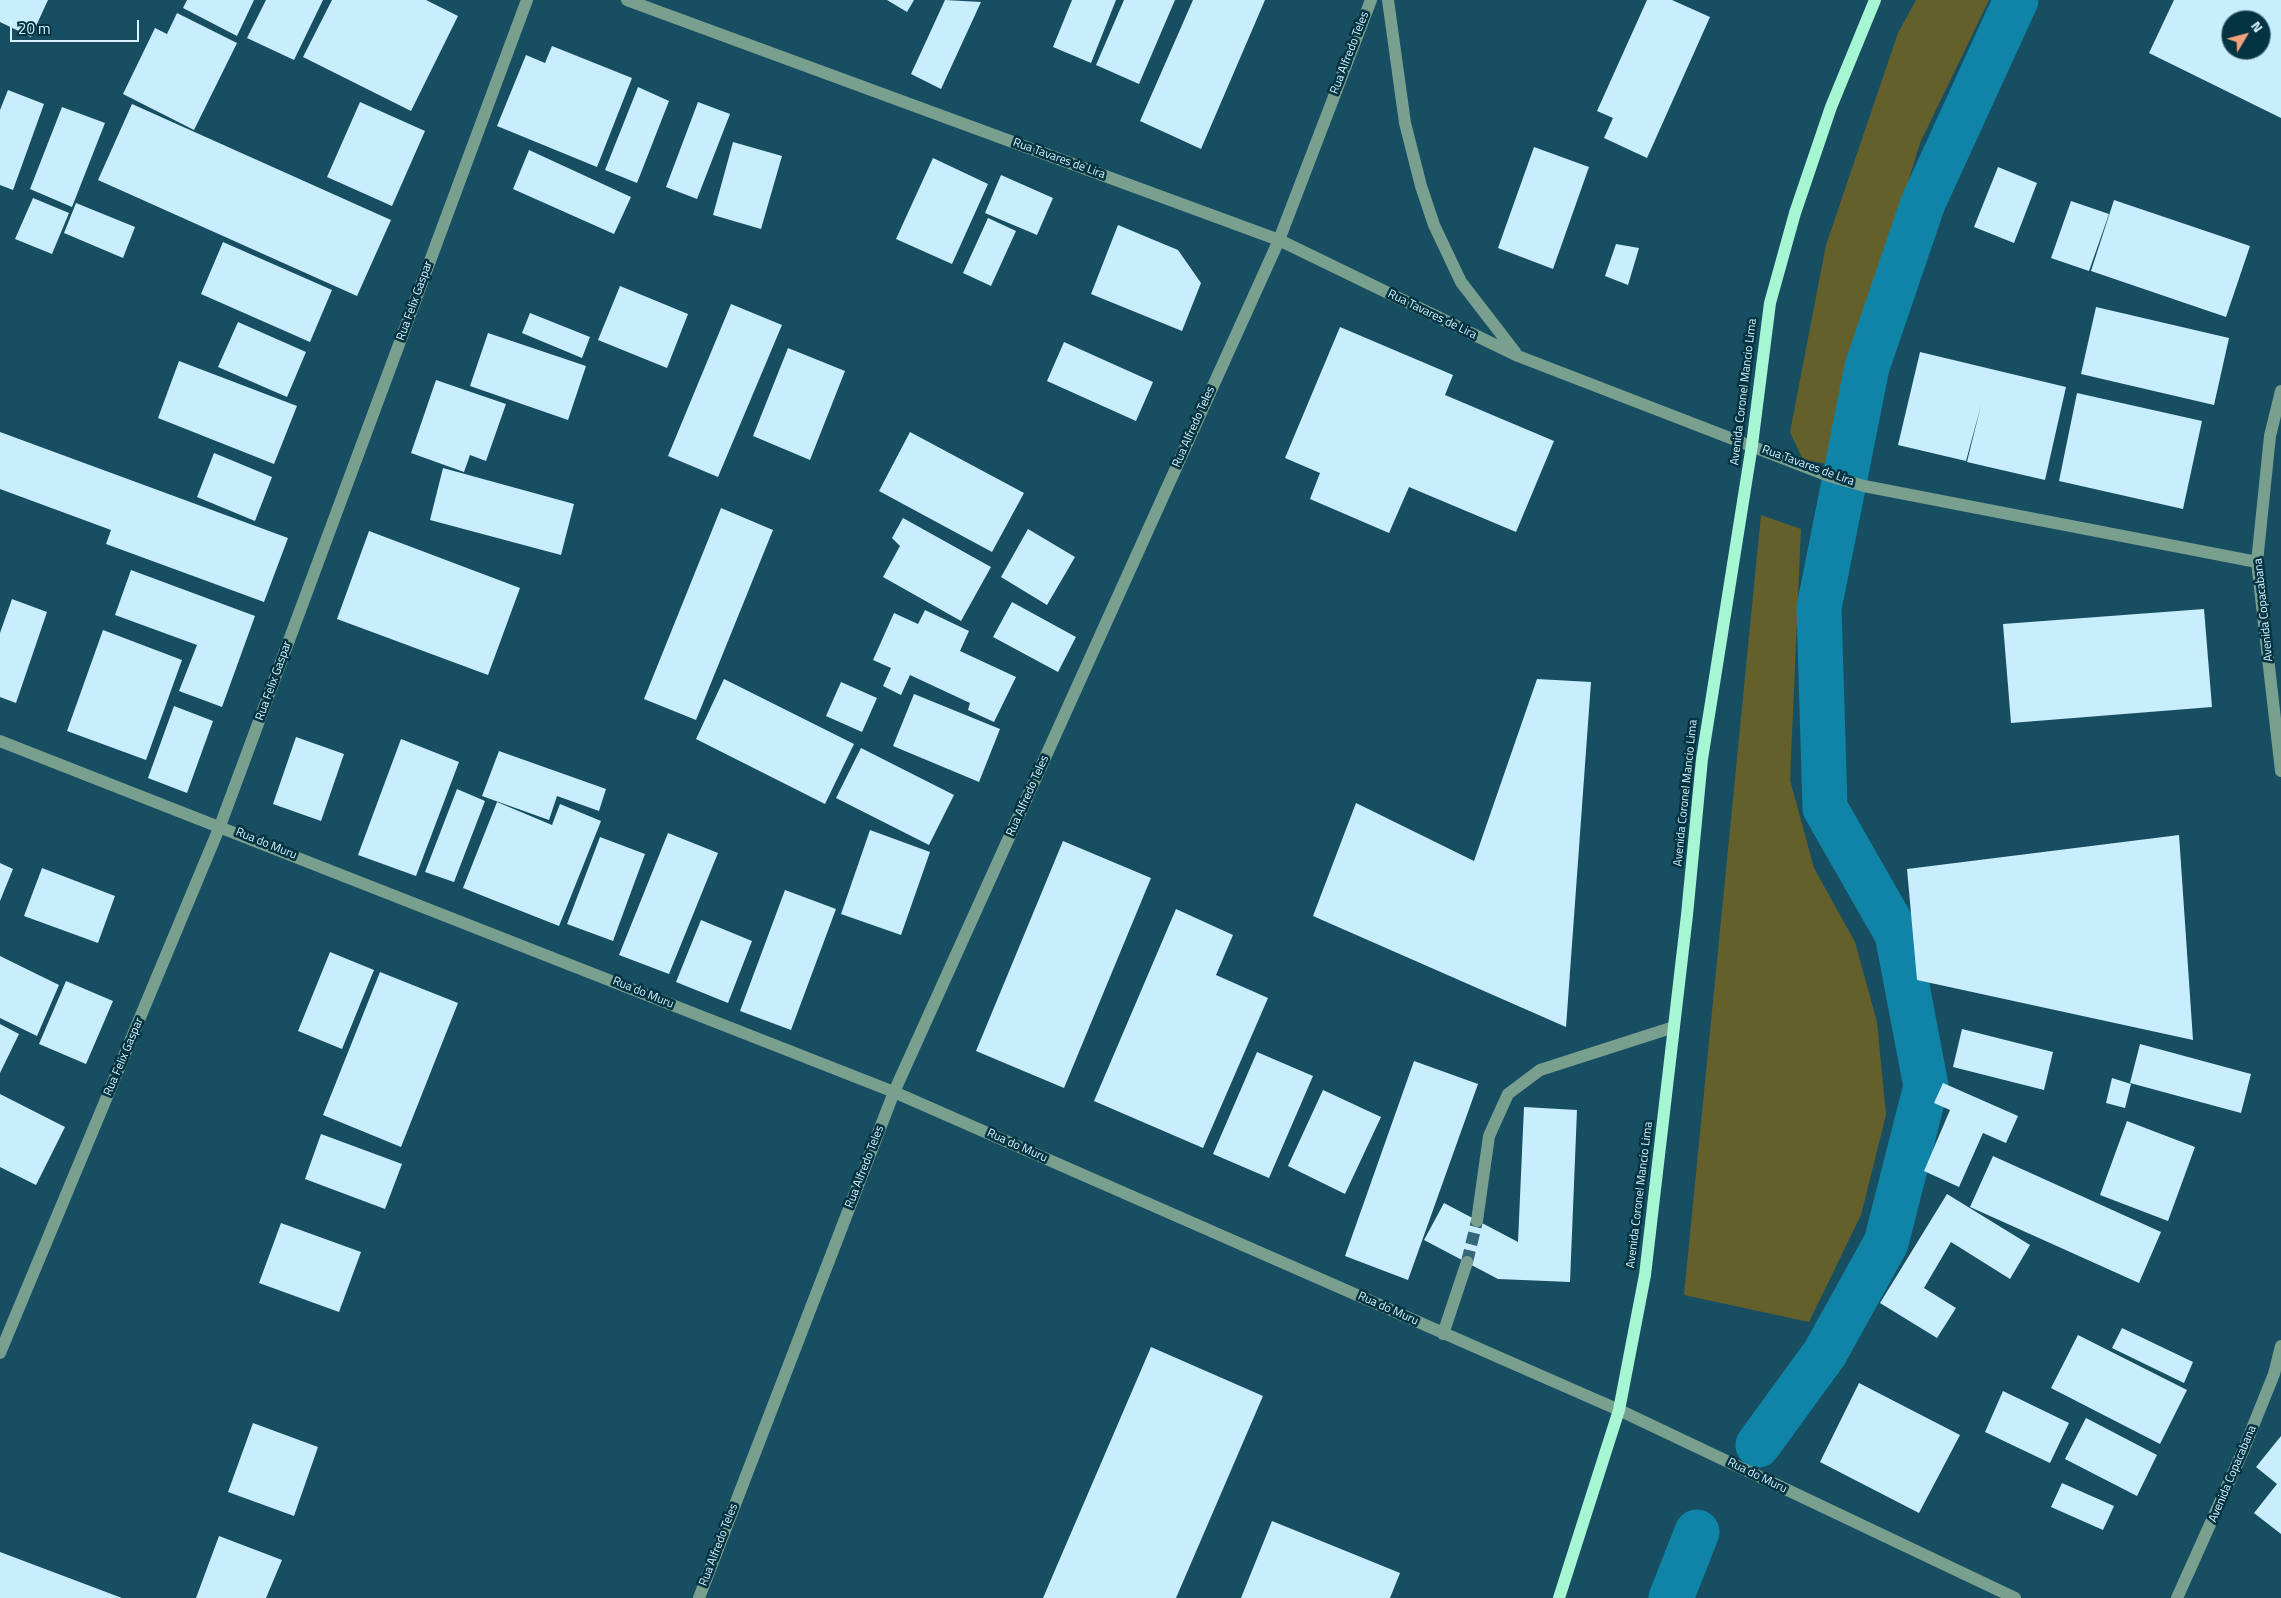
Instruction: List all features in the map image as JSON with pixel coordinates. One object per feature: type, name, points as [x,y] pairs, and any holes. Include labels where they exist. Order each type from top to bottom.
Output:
[{"type":"main road","name":"Avenida Coronel Mancio Lima","points":[[1559,1598],[1619,1410],[1645,1274],[1687,915],[1702,759],[1752,445],[1770,303],[1801,195],[1832,107],[1875,0]]},
{"type":"street","name":"Rua Felix Gaspar","points":[[0,1353],[220,826],[527,0]]},
{"type":"street","name":"Rua Tavares de Lira","points":[[628,0],[1279,240],[1518,356],[1826,475],[1864,486],[2257,562]]},
{"type":"street","name":"Rua Alfredo Teles","points":[[699,1598],[894,1092],[1279,240],[1371,0]]},
{"type":"street","points":[[1388,0],[1405,123],[1421,186],[1434,225],[1460,282],[1518,356]]},
{"type":"street","name":"Avenida Copacabana","points":[[2281,391],[2270,436],[2257,562],[2281,771]]},
{"type":"street","name":"Rua do Muru","points":[[0,740],[894,1092],[1619,1410],[2015,1598]]},
{"type":"street","points":[[1477,1221],[1489,1136],[1508,1094],[1540,1070],[1674,1027]]},
{"type":"street","points":[[1443,1334],[1467,1262]]},
{"type":"street","name":"Avenida Copacabana","points":[[2177,1598],[2243,1451],[2274,1374],[2281,1346]]},
{"type":"shaded area","points":[[1916,0],[1989,0],[1920,143],[1888,248],[1859,370],[1842,466],[1803,460],[1790,432],[1826,245],[1898,33]]},
{"type":"shaded area","points":[[1761,515],[1801,529],[1790,780],[1814,868],[1855,942],[1877,1022],[1886,1115],[1861,1215],[1809,1322],[1684,1295]]},
{"type":"building","points":[[0,0],[48,0],[31,37],[0,22]]},
{"type":"building","points":[[187,0],[254,0],[237,36],[183,8]]},
{"type":"building","points":[[266,0],[323,0],[294,60],[247,38]]},
{"type":"building","points":[[332,0],[426,0],[458,16],[411,111],[303,57]]},
{"type":"building","points":[[887,0],[914,0],[907,12]]},
{"type":"building","points":[[945,0],[981,2],[941,89],[911,74]]},
{"type":"building","points":[[1072,0],[1116,0],[1091,63],[1053,47]]},
{"type":"building","points":[[1124,0],[1175,0],[1139,84],[1096,65]]},
{"type":"building","points":[[1193,0],[1265,0],[1201,149],[1140,121]]},
{"type":"building","points":[[1647,0],[1672,0],[1710,17],[1647,158],[1604,138],[1613,118],[1597,111]]},
{"type":"building","points":[[2174,0],[2281,0],[2281,118],[2149,53]]},
{"type":"building","points":[[177,13],[237,43],[194,130],[123,94],[155,28],[167,34]]},
{"type":"building","points":[[552,46],[632,78],[597,167],[497,126],[526,55],[545,63]]},
{"type":"building","points":[[638,87],[669,101],[637,183],[605,170]]},
{"type":"building","points":[[8,90],[44,104],[13,190],[0,185],[0,110]]},
{"type":"building","points":[[360,102],[425,131],[392,206],[327,177]]},
{"type":"building","points":[[698,102],[730,114],[697,199],[666,187]]},
{"type":"building","points":[[132,104],[391,220],[357,296],[98,180]]},
{"type":"building","points":[[62,107],[105,123],[72,207],[30,189]]},
{"type":"building","points":[[733,142],[782,156],[761,229],[713,215]]},
{"type":"building","points":[[1534,147],[1589,167],[1553,269],[1498,248]]},
{"type":"building","points":[[529,150],[631,197],[614,234],[513,189]]},
{"type":"building","points":[[933,158],[988,184],[952,264],[896,239]]},
{"type":"building","points":[[1998,167],[2037,183],[2014,243],[1974,227]]},
{"type":"building","points":[[1001,175],[1053,198],[1037,235],[985,213]]},
{"type":"building","points":[[33,198],[69,213],[52,254],[15,239]]},
{"type":"building","points":[[2114,200],[2250,246],[2226,317],[2091,271]]},
{"type":"building","points":[[2071,201],[2109,214],[2089,271],[2051,258]]},
{"type":"building","points":[[76,203],[135,227],[123,258],[64,233]]},
{"type":"building","points":[[988,218],[1016,231],[991,286],[963,273]]},
{"type":"building","points":[[1118,225],[1178,250],[1201,283],[1182,331],[1091,294]]},
{"type":"building","points":[[223,242],[332,290],[310,342],[201,294]]},
{"type":"building","points":[[1616,244],[1639,248],[1628,285],[1605,276]]},
{"type":"building","points":[[620,286],[688,314],[667,368],[598,340]]},
{"type":"building","points":[[731,304],[782,325],[718,477],[668,456]]},
{"type":"building","points":[[2096,307],[2229,338],[2214,405],[2081,374]]},
{"type":"building","points":[[530,313],[590,337],[582,358],[522,333]]},
{"type":"building","points":[[238,322],[306,352],[287,397],[218,367]]},
{"type":"building","points":[[1340,327],[1453,375],[1445,395],[1554,441],[1516,532],[1409,487],[1389,533],[1310,499],[1320,473],[1285,458]]},
{"type":"building","points":[[488,333],[586,366],[568,420],[470,386]]},
{"type":"building","points":[[1064,342],[1153,382],[1136,421],[1047,381]]},
{"type":"building","points":[[788,348],[845,371],[810,460],[753,436]]},
{"type":"building","points":[[1920,352],[2066,387],[2045,480],[1967,462],[1981,405],[1966,461],[1898,445]]},
{"type":"building","points":[[179,361],[297,406],[274,464],[158,418]]},
{"type":"building","points":[[436,380],[506,404],[486,461],[470,455],[464,472],[411,453]]},
{"type":"building","points":[[2077,393],[2202,421],[2183,509],[2059,481]]},
{"type":"building","points":[[0,432],[288,538],[264,602],[106,544],[111,530],[0,489]]},
{"type":"building","points":[[910,432],[1024,493],[992,552],[879,491]]},
{"type":"building","points":[[214,453],[272,477],[255,521],[197,497]]},
{"type":"building","points":[[443,468],[574,504],[561,555],[430,520]]},
{"type":"building","points":[[721,508],[773,530],[696,720],[644,699]]},
{"type":"building","points":[[903,518],[991,567],[961,621],[883,577],[900,546],[892,538]]},
{"type":"building","points":[[1028,529],[1075,557],[1047,605],[1001,577]]},
{"type":"building","points":[[369,531],[520,588],[488,675],[337,619]]},
{"type":"building","points":[[131,570],[255,616],[222,707],[179,691],[197,645],[115,615]]},
{"type":"building","points":[[12,599],[47,612],[16,703],[0,697],[0,633]]},
{"type":"building","points":[[1012,602],[1076,637],[1058,672],[993,637]]},
{"type":"building","points":[[2204,609],[2212,707],[2011,723],[2003,624]]},
{"type":"building","points":[[925,610],[969,631],[960,651],[1016,677],[994,722],[968,710],[970,703],[910,675],[901,695],[883,686],[891,668],[873,660],[894,613],[918,624]]},
{"type":"building","points":[[103,630],[182,660],[146,760],[67,731]]},
{"type":"building","points":[[724,679],[854,744],[825,804],[696,739]]},
{"type":"building","points":[[1537,679],[1591,682],[1566,1027],[1313,916],[1356,803],[1474,861]]},
{"type":"building","points":[[841,682],[877,698],[862,732],[826,716]]},
{"type":"building","points":[[914,694],[1000,729],[979,782],[893,746]]},
{"type":"building","points":[[174,706],[213,721],[187,793],[148,778]]},
{"type":"building","points":[[296,737],[344,754],[321,821],[273,804]]},
{"type":"building","points":[[401,739],[459,762],[416,876],[358,855]]},
{"type":"building","points":[[861,748],[954,795],[929,845],[836,798]]},
{"type":"building","points":[[499,751],[606,789],[599,811],[557,796],[549,820],[482,796]]},
{"type":"building","points":[[457,789],[485,801],[454,882],[425,872]]},
{"type":"building","points":[[497,802],[552,825],[560,804],[601,821],[559,926],[463,888]]},
{"type":"building","points":[[870,830],[930,852],[901,935],[841,914]]},
{"type":"building","points":[[668,833],[718,853],[669,974],[619,955]]},
{"type":"building","points":[[2179,835],[2193,1040],[1917,980],[1907,869]]},
{"type":"building","points":[[600,837],[645,854],[613,941],[567,924]]},
{"type":"building","points":[[1063,841],[1151,878],[1064,1088],[976,1051]]},
{"type":"building","points":[[0,863],[13,869],[0,901]]},
{"type":"building","points":[[42,868],[115,896],[98,943],[24,916]]},
{"type":"building","points":[[785,890],[836,909],[791,1030],[740,1011]]},
{"type":"building","points":[[1176,909],[1233,935],[1216,975],[1268,998],[1203,1148],[1094,1101]]},
{"type":"building","points":[[701,920],[752,941],[728,1003],[676,982]]},
{"type":"building","points":[[330,952],[374,970],[342,1049],[298,1031]]},
{"type":"building","points":[[0,956],[59,985],[37,1036],[0,1018]]},
{"type":"building","points":[[380,972],[458,1003],[401,1147],[323,1115]]},
{"type":"building","points":[[66,981],[113,1001],[86,1064],[39,1044]]},
{"type":"building","points":[[0,1024],[19,1034],[0,1073]]},
{"type":"building","points":[[1962,1029],[2053,1052],[2044,1090],[1953,1067]]},
{"type":"building","points":[[2140,1044],[2251,1074],[2241,1113],[2130,1083]]},
{"type":"building","points":[[1257,1052],[1313,1076],[1269,1178],[1213,1154]]},
{"type":"building","points":[[1414,1061],[1478,1084],[1408,1280],[1345,1256]]},
{"type":"building","points":[[2112,1078],[2131,1084],[2125,1108],[2106,1103]]},
{"type":"building","points":[[1943,1083],[2018,1116],[2006,1143],[1983,1133],[1959,1187],[1924,1171],[1950,1110],[1934,1103]]},
{"type":"building","points":[[1323,1090],[1381,1117],[1345,1194],[1288,1166]]},
{"type":"building","points":[[0,1094],[65,1127],[36,1185],[0,1167]]},
{"type":"building","points":[[1524,1107],[1577,1110],[1570,1282],[1498,1279],[1424,1240],[1444,1203],[1518,1242]]},
{"type":"building","points":[[2127,1121],[2195,1147],[2168,1221],[2100,1195]]},
{"type":"building","points":[[321,1134],[402,1164],[385,1209],[305,1179]]},
{"type":"building","points":[[1993,1156],[2161,1232],[2139,1283],[1970,1207]]},
{"type":"building","points":[[1947,1194],[2030,1245],[2010,1279],[1951,1242],[1924,1288],[1956,1308],[1937,1338],[1880,1303]]},
{"type":"building","points":[[281,1223],[361,1252],[339,1312],[259,1283]]},
{"type":"building","points":[[2122,1328],[2193,1362],[2184,1383],[2112,1348]]},
{"type":"building","points":[[2078,1335],[2187,1390],[2160,1444],[2051,1388]]},
{"type":"building","points":[[1151,1347],[1263,1396],[1176,1598],[1043,1598]]},
{"type":"building","points":[[1859,1383],[1960,1435],[1919,1513],[1820,1462]]},
{"type":"building","points":[[2003,1391],[2069,1423],[2050,1463],[1985,1432]]},
{"type":"building","points":[[2086,1418],[2157,1455],[2137,1496],[2065,1459]]},
{"type":"building","points":[[253,1423],[318,1447],[294,1516],[228,1492]]},
{"type":"building","points":[[2281,1436],[2281,1534],[2254,1513],[2277,1484],[2256,1467]]},
{"type":"building","points":[[2062,1483],[2114,1506],[2103,1530],[2051,1507]]},
{"type":"building","points":[[1272,1521],[1400,1573],[1390,1598],[1241,1598]]},
{"type":"building","points":[[219,1536],[282,1560],[266,1598],[196,1598]]},
{"type":"building","points":[[0,1552],[122,1598],[0,1598]]},
{"type":"waterway","points":[[1758,1445],[1825,1353],[1886,1243],[1926,1086],[1897,934],[1825,808],[1819,608],[1867,367],[1923,203],[2016,0]]},
{"type":"waterway","points":[[1671,1598],[1697,1532]]},
{"type":"tunnel","points":[[1467,1262],[1477,1221]]}]
